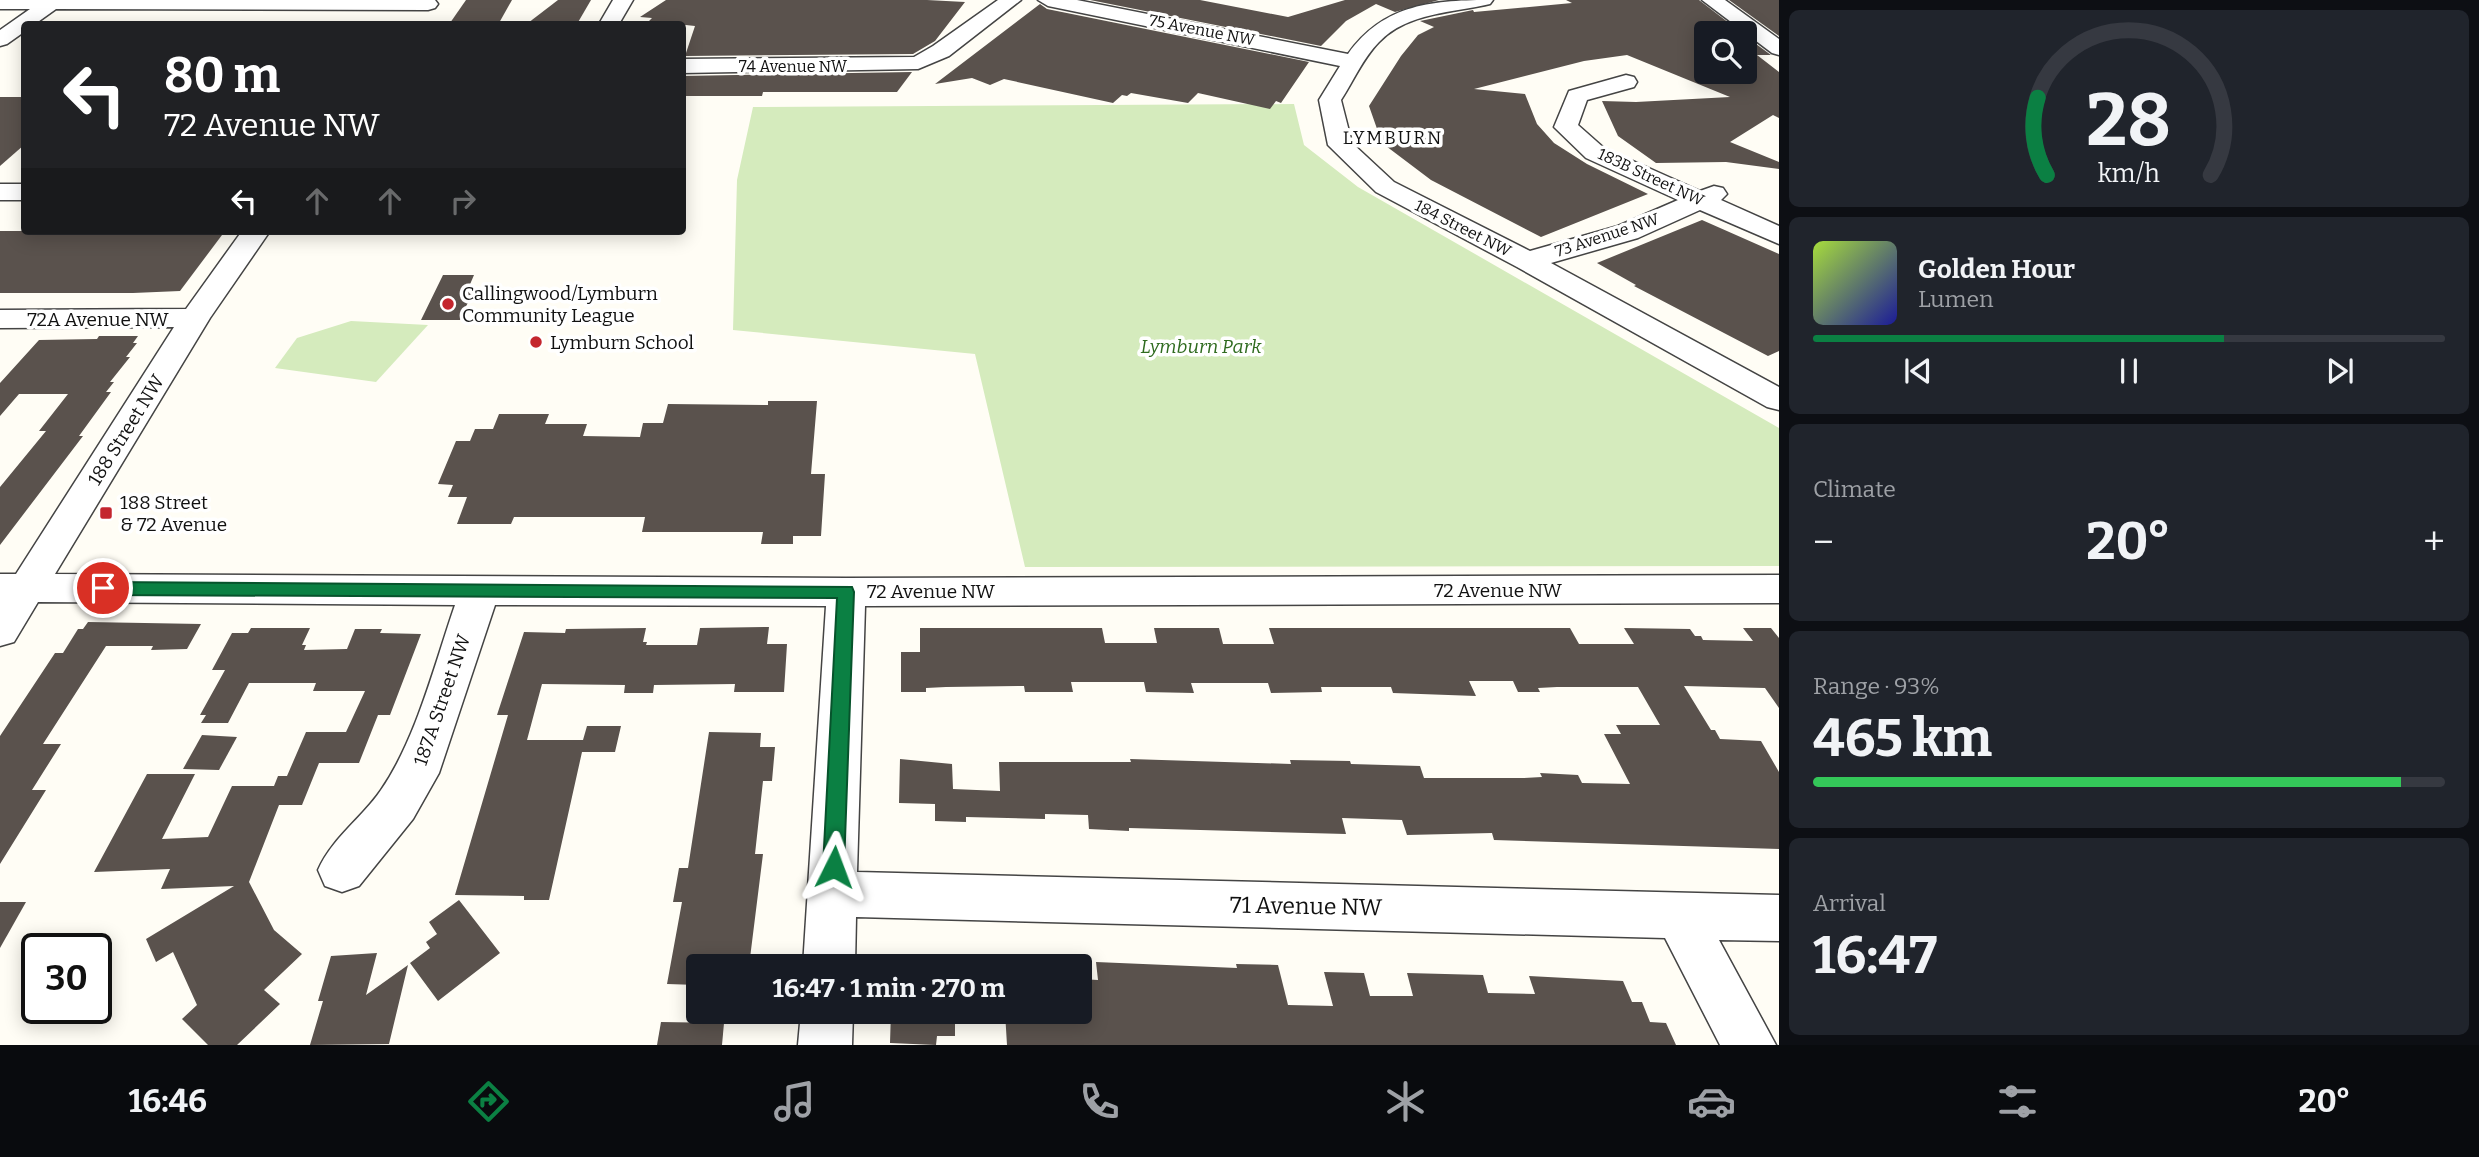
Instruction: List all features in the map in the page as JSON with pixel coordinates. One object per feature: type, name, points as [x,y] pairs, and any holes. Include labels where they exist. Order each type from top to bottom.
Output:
[{"type":"street","points":[[610,21],[623,0]]},
{"type":"street","name":"74 Avenue NW","points":[[686,66],[904,65],[927,60],[1011,0]]},
{"type":"street","name":"75 Avenue NW","points":[[1048,0],[1355,62]]},
{"type":"street","name":"184 Street NW","points":[[1483,0],[1437,3],[1373,36],[1330,100],[1340,145],[1385,187],[1527,261],[1779,400]]},
{"type":"street","points":[[1712,0],[1779,49]]},
{"type":"street","points":[[26,21],[54,1]]},
{"type":"street","points":[[0,3],[430,2]]},
{"type":"street","points":[[414,21],[430,2]]},
{"type":"street","points":[[213,21],[233,3]]},
{"type":"street","points":[[0,40],[21,25]]},
{"type":"street","name":"183B Street NW","points":[[1626,82],[1577,96],[1566,127],[1595,153],[1712,195],[1779,236]]},
{"type":"street","points":[[0,192],[21,192]]},
{"type":"street","name":"73 Avenue NW","points":[[1527,261],[1628,232],[1712,195]]},
{"type":"street","name":"188 Street NW","points":[[0,631],[14,588],[253,235]]},
{"type":"street","name":"72A Avenue NW","points":[[0,319],[195,318]]},
{"type":"street","name":"72 Avenue NW","points":[[14,588],[846,592],[1779,589]]},
{"type":"street","name":"187A Street NW","points":[[342,870],[397,805],[424,761],[480,590]]},
{"type":"street","points":[[830,954],[846,592]]},
{"type":"street","name":"71 Avenue NW","points":[[832,894],[1779,918]]},
{"type":"street","points":[[1679,916],[1749,1045]]},
{"type":"street","points":[[825,1045],[826,1024]]},
{"type":"green space","name":"Lymburn Park","points":[[1294,104],[1304,145],[1358,187],[1779,428],[1779,566],[1025,567],[975,354],[733,330],[737,180],[753,107]]},
{"type":"green space","points":[[351,321],[428,325],[376,382],[275,368],[297,338]]},
{"type":"building","points":[[466,0],[512,0],[500,21],[451,21]]},
{"type":"building","points":[[558,0],[591,0],[579,21],[531,21]]},
{"type":"building","points":[[666,0],[965,2],[935,41],[913,54],[686,56],[695,26],[686,25],[686,21],[649,21],[652,18],[640,17]]},
{"type":"building","points":[[1090,0],[1200,0],[1288,17],[1345,0],[1439,0],[1395,12],[1376,4],[1346,21],[1321,46]]},
{"type":"building","points":[[1566,0],[1699,0],[1726,21],[1694,21],[1694,82],[1627,55],[1584,61],[1474,89],[1525,94],[1537,124],[1554,143],[1587,164],[1648,194],[1541,237],[1431,180],[1382,143],[1369,106],[1418,35],[1434,27],[1420,21],[1473,10],[1572,3]]},
{"type":"building","points":[[1729,0],[1779,0],[1779,36]]},
{"type":"building","points":[[1040,4],[1047,9],[1309,62],[1281,103],[1276,101],[1270,109],[1198,93],[1188,103],[1131,93],[1122,95],[1113,103],[1004,79],[990,85],[972,78],[935,84]]},
{"type":"building","points":[[1757,45],[1771,55],[1757,55]]},
{"type":"building","points":[[1757,55],[1779,72],[1779,118],[1773,115],[1730,142],[1779,162],[1779,169],[1726,162],[1656,163],[1618,136],[1602,101],[1636,102],[1730,97],[1698,84],[1757,84]]},
{"type":"building","points":[[912,72],[897,92],[763,92],[762,96],[686,96],[686,76]]},
{"type":"building","points":[[0,97],[21,97],[21,148],[0,166]]},
{"type":"building","points":[[1702,220],[1779,254],[1779,351],[1768,356],[1634,286],[1636,285],[1597,263]]},
{"type":"building","points":[[0,231],[21,231],[21,235],[222,235],[180,291],[0,293]]},
{"type":"building","name":"Callingwood/Lymburn Community League","points":[[443,275],[474,275],[468,289],[474,289],[460,320],[421,320]]},
{"type":"building","points":[[99,336],[138,336],[133,343],[137,343],[126,357],[130,357],[110,382],[114,382],[106,392],[111,392],[79,436],[83,436],[0,545],[0,487],[46,431],[39,431],[68,394],[19,394],[0,416],[0,383],[39,340],[97,339]]},
{"type":"building","points":[[768,401],[817,401],[811,474],[825,474],[821,536],[793,536],[793,544],[761,544],[763,532],[642,532],[645,517],[514,517],[511,524],[457,524],[467,497],[448,497],[453,485],[438,484],[456,441],[470,441],[475,429],[493,429],[499,414],[549,414],[545,424],[587,424],[583,436],[640,437],[643,423],[663,423],[668,404],[768,405]]},
{"type":"building","points":[[88,622],[201,624],[187,649],[151,650],[153,646],[106,646],[43,744],[61,744],[32,790],[46,790],[0,864],[0,736],[55,653],[63,653],[78,629],[83,629]]},
{"type":"building","points":[[769,627],[767,644],[787,644],[784,692],[734,692],[735,684],[654,685],[653,693],[624,693],[625,685],[542,684],[527,740],[583,740],[587,726],[621,726],[615,752],[582,752],[549,900],[524,900],[524,896],[455,895],[508,715],[497,715],[524,632],[565,633],[566,629],[646,628],[643,642],[647,642],[646,645],[697,645],[700,628]]},
{"type":"building","points":[[251,628],[310,628],[302,645],[306,645],[304,650],[347,649],[355,629],[382,629],[380,633],[421,634],[390,715],[378,715],[359,763],[319,763],[302,805],[279,805],[249,882],[274,930],[302,954],[264,990],[280,1004],[237,1045],[208,1045],[182,1019],[197,1005],[173,952],[156,962],[146,939],[234,886],[161,889],[170,869],[94,872],[147,774],[195,774],[162,839],[208,837],[232,786],[274,786],[278,776],[287,776],[306,732],[346,732],[365,691],[313,691],[316,683],[249,683],[228,723],[201,723],[206,715],[200,715],[225,670],[212,670],[232,633],[248,633]]},
{"type":"building","points":[[920,628],[1102,628],[1105,643],[1157,643],[1154,628],[1219,628],[1223,644],[1274,644],[1269,628],[1570,628],[1579,644],[1634,644],[1624,628],[1690,629],[1695,636],[1701,636],[1703,640],[1753,641],[1743,628],[1771,628],[1779,638],[1779,708],[1765,688],[1684,686],[1711,730],[1715,730],[1720,739],[1761,741],[1779,772],[1779,849],[1494,840],[1492,833],[1407,835],[1402,820],[1342,818],[1346,834],[1089,829],[1088,815],[1045,814],[1045,819],[966,817],[966,822],[935,821],[935,804],[899,803],[900,759],[952,764],[953,789],[1000,791],[999,762],[1131,762],[1130,759],[1291,764],[1290,760],[1350,761],[1351,764],[1420,766],[1424,778],[1542,777],[1540,773],[1578,775],[1582,783],[1630,784],[1604,734],[1621,734],[1616,725],[1660,725],[1638,687],[1557,687],[1538,688],[1540,692],[1518,692],[1513,681],[1469,681],[1476,696],[1393,693],[1391,687],[1321,687],[1322,692],[1271,693],[1268,683],[1191,683],[1194,693],[1146,692],[1144,682],[1071,682],[1073,692],[1025,692],[1024,686],[946,687],[926,688],[926,692],[901,692],[901,652],[920,652]]},
{"type":"building","points":[[709,732],[761,733],[760,747],[775,747],[772,781],[763,781],[755,854],[763,854],[750,954],[686,954],[686,985],[667,984],[682,902],[673,902],[679,868],[688,868]]},
{"type":"building","points":[[202,735],[237,737],[219,770],[183,769]]},
{"type":"building","points":[[459,900],[500,953],[438,1001],[410,963],[430,948],[426,942],[437,934],[429,922]]},
{"type":"building","points":[[0,902],[26,902],[0,948]]},
{"type":"building","points":[[377,953],[366,995],[408,965],[389,1044],[310,1045],[323,1001],[318,1001],[331,956]]},
{"type":"building","points":[[1096,962],[1237,968],[1236,964],[1278,965],[1288,1005],[1333,1006],[1324,972],[1364,973],[1370,996],[1413,996],[1407,973],[1483,975],[1488,993],[1535,994],[1529,976],[1623,981],[1632,1002],[1642,1002],[1650,1022],[1666,1023],[1676,1045],[1007,1045],[1006,1024],[1092,1024],[1092,980],[1098,980]]},
{"type":"building","points":[[661,1022],[724,1024],[722,1045],[657,1045]]},
{"type":"building","points":[[891,1024],[955,1024],[955,1036],[937,1036],[936,1045],[890,1043]]},
{"type":"place","name":"Callingwood/Lymburn Community League","points":[[448,304]]},
{"type":"place","name":"Lymburn School","points":[[536,342]]},
{"type":"place","name":"188 Street & 72 Avenue","points":[[106,513]]},
{"type":"district","name":"LYMBURN","points":[[1393,138]]},
{"type":"route","points":[[103,588],[846,592],[834,867]]}]
